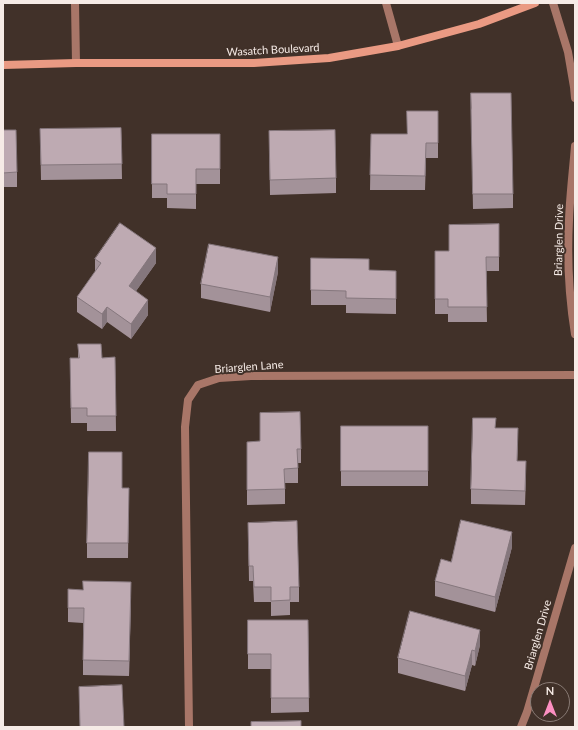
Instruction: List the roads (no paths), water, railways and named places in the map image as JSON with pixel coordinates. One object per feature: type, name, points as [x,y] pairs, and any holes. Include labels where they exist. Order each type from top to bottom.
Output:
[{"type":"main road","name":"Wasatch Boulevard","points":[[3,65],[76,63],[254,63],[329,58],[398,46],[478,24],[536,3]]},
{"type":"street","points":[[75,3],[76,63]]},
{"type":"street","points":[[386,3],[398,46]]},
{"type":"street","points":[[553,3],[568,52],[575,98]]},
{"type":"street","name":"Briarglen Drive","points":[[575,146],[569,220],[568,270],[575,334]]},
{"type":"street","name":"Briarglen Lane","points":[[189,727],[185,427],[188,400],[198,385],[219,378],[251,376],[575,375]]},
{"type":"street","name":"Briarglen Drive","points":[[521,727],[527,712],[575,548]]}]
